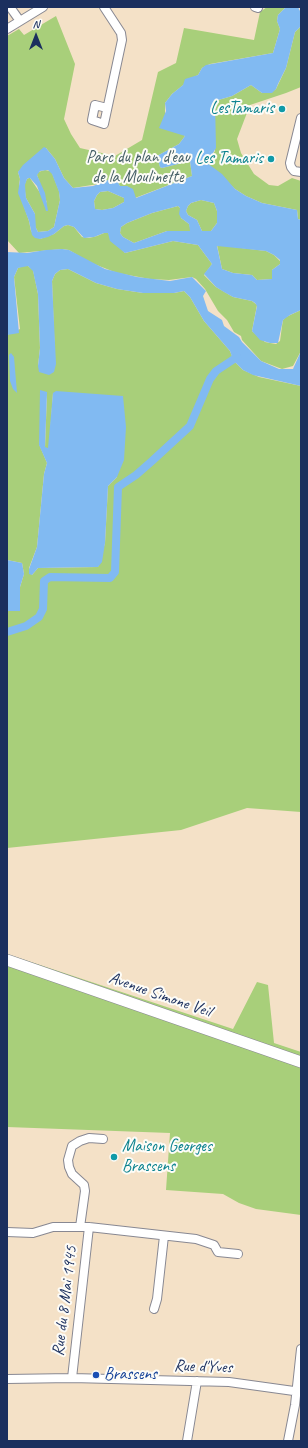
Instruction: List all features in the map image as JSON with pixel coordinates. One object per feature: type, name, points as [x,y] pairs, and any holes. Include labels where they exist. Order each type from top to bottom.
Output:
[{"type":"main road","name":"Avenue Simone Veil","points":[[7,960],[301,1062]]},
{"type":"street","points":[[10,7],[20,21]]},
{"type":"street","points":[[7,29],[43,7]]},
{"type":"street","points":[[104,7],[122,38],[107,108]]},
{"type":"street","points":[[301,118],[297,151],[290,163],[294,171],[301,172]]},
{"type":"street","name":"Rue du 8 Mai 1945","points":[[80,1227],[85,1190],[84,1185],[72,1174],[69,1167],[68,1160],[70,1152],[72,1146],[80,1141],[89,1138],[103,1139]]},
{"type":"street","name":"Rue du 8 Mai 1945","points":[[7,1232],[37,1233],[53,1227],[89,1227],[196,1240],[214,1245],[218,1252],[238,1254]]},
{"type":"street","name":"Rue du 8 Mai 1945","points":[[72,1378],[89,1227]]},
{"type":"street","points":[[154,1309],[157,1298],[164,1236]]},
{"type":"street","points":[[288,1441],[299,1391],[301,1349]]},
{"type":"street","name":"Rue d'Yves","points":[[7,1379],[72,1378],[197,1381],[252,1384],[299,1391]]},
{"type":"street","points":[[187,1441],[197,1381]]},
{"type":"green space","name":"Parc du plan d'eau de la Moulinette","points":[[267,7],[286,7],[278,15],[277,21],[280,29],[273,53],[210,64],[202,68],[198,75],[172,94],[165,103],[165,114],[185,136],[179,144],[157,156],[160,167],[162,168],[190,161],[192,176],[135,198],[127,186],[120,186],[117,181],[73,188],[64,178],[55,159],[46,148],[18,172],[21,198],[31,231],[40,239],[54,234],[64,226],[68,225],[74,227],[82,237],[89,238],[108,233],[125,253],[173,241],[198,245],[212,264],[204,275],[216,287],[233,297],[252,301],[257,305],[252,331],[265,342],[276,344],[280,341],[283,320],[301,310],[301,351],[293,366],[282,369],[261,361],[242,340],[241,336],[234,332],[227,320],[218,311],[205,289],[196,279],[192,277],[169,280],[150,279],[117,273],[89,262],[69,250],[62,249],[19,253],[7,240],[7,36],[19,29],[24,35],[56,16],[75,64],[64,119],[80,148],[115,156],[142,140],[158,72],[176,63],[184,28],[254,40],[260,12]]},
{"type":"green space","name":"Parc du plan d'eau de la Moulinette","points":[[301,26],[301,87],[250,105],[237,139],[241,153],[254,174],[269,185],[278,186],[292,178],[301,181],[301,220],[298,219],[297,210],[262,203],[246,196],[235,189],[207,164],[215,151],[215,101],[232,96],[251,85],[262,93],[270,93],[276,89],[286,68],[295,32]]},
{"type":"green space","points":[[45,170],[52,173],[59,191],[60,200],[54,227],[48,231],[38,232],[35,226],[35,214],[26,198],[24,185],[27,179],[30,178],[47,203],[37,175],[38,172]]},
{"type":"green space","points":[[108,191],[124,198],[124,202],[113,208],[102,210],[95,209],[94,201],[97,195],[100,192]]},
{"type":"green space","points":[[201,200],[214,203],[217,211],[217,223],[211,231],[202,231],[197,220],[188,215],[186,211],[191,203]]},
{"type":"green space","points":[[178,206],[180,208],[181,218],[189,224],[191,231],[167,231],[134,243],[123,237],[120,233],[121,227],[127,223],[152,213]]},
{"type":"green space","points":[[217,245],[266,251],[274,255],[280,261],[280,264],[272,270],[272,279],[257,280],[252,275],[233,273],[222,269]]},
{"type":"green space","points":[[28,266],[33,270],[38,294],[40,348],[38,366],[55,358],[52,281],[55,274],[60,270],[68,269],[96,283],[117,289],[143,293],[174,293],[184,291],[190,297],[204,321],[230,351],[234,361],[243,370],[259,377],[301,386],[301,812],[247,808],[181,830],[7,848],[7,611],[20,611],[20,587],[24,574],[22,563],[7,560],[7,335],[20,329],[14,277],[18,268]],"holes":[[[47,393],[45,448],[49,448],[53,393],[117,477],[108,486],[105,543],[98,567],[38,568],[32,575],[29,568],[37,547],[44,474],[47,463],[39,444]]]},
{"type":"green space","points":[[7,954],[233,1029],[257,982],[268,985],[274,1043],[301,1052],[301,1215],[256,1209],[239,1203],[223,1194],[166,1190],[170,1133],[7,1127]]},
{"type":"water","points":[[286,7],[298,7],[301,13],[301,26],[295,32],[286,68],[276,89],[272,93],[262,93],[251,85],[232,96],[215,101],[216,148],[207,163],[222,174],[235,189],[246,196],[262,203],[297,210],[298,219],[301,220],[301,310],[283,320],[278,343],[270,343],[260,340],[252,331],[257,306],[255,303],[233,297],[224,292],[216,287],[204,274],[212,264],[198,245],[173,241],[125,253],[110,241],[108,233],[84,238],[74,227],[68,225],[64,226],[48,237],[40,239],[35,238],[32,235],[29,221],[18,193],[20,179],[18,172],[23,165],[44,147],[55,159],[64,178],[73,188],[93,186],[113,178],[120,186],[127,186],[133,189],[136,198],[192,176],[190,161],[162,168],[160,167],[157,156],[179,144],[185,136],[159,128],[166,111],[165,103],[172,94],[183,85],[185,79],[198,75],[202,68],[206,65],[273,53],[280,29],[277,21],[278,15]],"holes":[[[48,170],[52,174],[59,192],[60,200],[54,227],[48,231],[38,232],[36,228],[35,214],[26,198],[25,185],[27,179],[30,178],[37,186],[46,211],[48,211],[45,193],[37,175],[40,171]],[[108,191],[124,198],[124,202],[113,208],[102,210],[95,209],[94,201],[100,192]],[[201,200],[214,203],[217,211],[217,223],[211,231],[202,231],[197,220],[188,215],[186,211],[191,203]],[[178,206],[180,208],[179,214],[181,218],[189,224],[190,231],[167,231],[134,243],[123,237],[120,233],[121,227],[152,213]],[[217,246],[266,251],[280,260],[280,264],[272,270],[272,279],[257,280],[252,275],[233,273],[222,269]]]},
{"type":"water","points":[[62,249],[69,250],[105,269],[137,277],[170,281],[192,277],[206,291],[203,296],[208,311],[222,320],[224,326],[239,337],[261,361],[279,369],[293,369],[301,351],[301,386],[253,375],[243,370],[234,361],[225,364],[232,357],[230,351],[204,321],[190,297],[184,291],[174,293],[143,293],[117,289],[96,283],[68,269],[60,270],[55,274],[52,281],[56,364],[54,372],[49,375],[39,372],[38,366],[40,348],[38,294],[33,271],[28,266],[18,268],[14,277],[19,333],[7,335],[7,252],[27,253]]},
{"type":"water","points":[[11,353],[14,357],[17,393],[13,389],[10,381],[9,355]]},
{"type":"water","points":[[40,390],[47,392],[45,447],[48,448],[53,393],[56,391],[123,396],[126,427],[124,460],[117,477],[108,486],[105,543],[102,562],[98,567],[38,568],[32,575],[29,574],[29,569],[37,547],[44,474],[47,463],[39,445]]},
{"type":"water","points":[[7,560],[22,563],[24,574],[20,587],[20,611],[7,611]]},
{"type":"waterway","points":[[7,632],[26,626],[39,617],[43,609],[44,581],[50,577],[110,578],[115,572],[118,487],[136,475],[190,426],[210,379],[216,371],[237,357]]},
{"type":"place","name":"LesTamaris","points":[[282,109]]},
{"type":"place","name":"Les Tamaris","points":[[271,159]]},
{"type":"place","name":"Maison Georges Brassens","points":[[114,1157]]},
{"type":"place","name":"Brassens","points":[[96,1375]]}]
